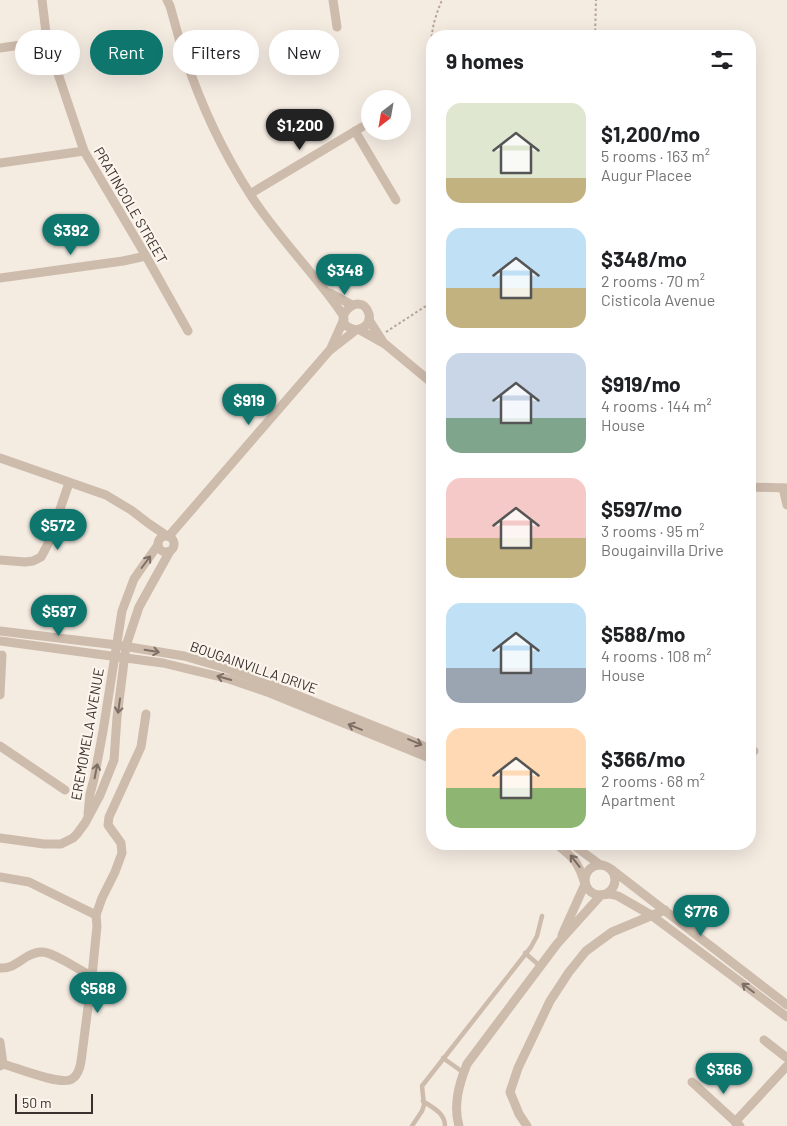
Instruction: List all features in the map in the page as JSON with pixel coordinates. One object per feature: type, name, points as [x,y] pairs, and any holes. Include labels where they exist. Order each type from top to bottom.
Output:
[{"type":"street","name":"PRATINCOLE STREET","points":[[42,0],[46,30]]},
{"type":"street","points":[[333,0],[337,27]]},
{"type":"street","points":[[169,2],[185,57],[202,101],[224,149],[250,194],[269,222],[327,291],[344,317],[348,327],[382,340]]},
{"type":"street","points":[[0,48],[15,46]]},
{"type":"street","name":"PRATINCOLE STREET","points":[[58,75],[84,151],[188,331]]},
{"type":"street","points":[[250,194],[359,129],[396,200]]},
{"type":"street","points":[[0,163],[84,151]]},
{"type":"street","points":[[0,278],[123,261],[146,256]]},
{"type":"street","points":[[327,291],[352,305]]},
{"type":"street","points":[[344,317],[345,310],[352,305],[357,304],[365,308],[369,320],[382,340],[426,377]]},
{"type":"street","name":"EREMOMELA AVENUE","points":[[330,351],[344,317]]},
{"type":"street","points":[[358,330],[367,325],[369,320]]},
{"type":"street","name":"EREMOMELA AVENUE","points":[[0,838],[44,844],[61,844],[78,834],[98,800],[114,760],[126,646],[139,607],[170,542],[187,516],[330,351],[358,330]]},
{"type":"street","points":[[0,458],[117,500],[170,542]]},
{"type":"street","points":[[0,560],[25,562],[41,557],[48,544],[69,483]]},
{"type":"street","points":[[756,487],[785,488],[787,505]]},
{"type":"street","points":[[148,523],[161,550],[165,552],[170,542]]},
{"type":"street","points":[[158,544],[163,536],[170,542]]},
{"type":"street","name":"EREMOMELA AVENUE","points":[[87,819],[122,611],[134,579],[158,544]]},
{"type":"street","points":[[129,592],[143,599]]},
{"type":"street","name":"BOUGAINVILLA DRIVE","points":[[0,631],[117,644],[184,656],[225,668],[426,756]]},
{"type":"street","name":"BOUGAINVILLA DRIVE","points":[[0,641],[162,663],[270,688],[398,735],[426,747]]},
{"type":"street","points":[[0,695],[2,655]]},
{"type":"street","points":[[0,1042],[2,1065],[60,1081],[74,1078],[80,1066],[92,976],[97,926],[96,915],[122,853],[121,842],[108,825],[109,816],[141,747],[146,714]]},
{"type":"street","points":[[0,746],[65,790]]},
{"type":"street","points":[[564,850],[577,862],[585,884],[591,892],[601,895],[610,894],[618,896],[651,915],[787,1017]]},
{"type":"street","points":[[580,850],[600,864],[611,869],[787,1005]]},
{"type":"street","points":[[557,944],[585,884],[588,870],[600,864]]},
{"type":"street","points":[[459,1126],[456,1116],[457,1098],[467,1064],[557,944],[601,895],[606,894],[613,887],[615,878],[611,869]]},
{"type":"street","points":[[0,877],[29,882],[96,915]]},
{"type":"street","points":[[527,1126],[519,1114],[510,1092],[518,1068],[550,1002],[569,972],[586,951],[612,932],[665,910]]},
{"type":"street","points":[[0,968],[13,966],[30,955],[40,952],[49,954],[92,976]]},
{"type":"street","points":[[764,1040],[787,1058]]},
{"type":"street","points":[[692,1082],[737,1124],[787,1066]]},
{"type":"lane","points":[[412,1126],[422,1112],[424,1105],[422,1086],[537,936],[542,916]]},
{"type":"lane","points":[[525,953],[541,966]]},
{"type":"lane","points":[[443,1058],[464,1073]]},
{"type":"lane","points":[[423,1100],[441,1113],[445,1126]]},
{"type":"path","points":[[432,30],[442,0]]},
{"type":"path","points":[[596,0],[596,30]]},
{"type":"path","points":[[382,340],[426,307]]}]
